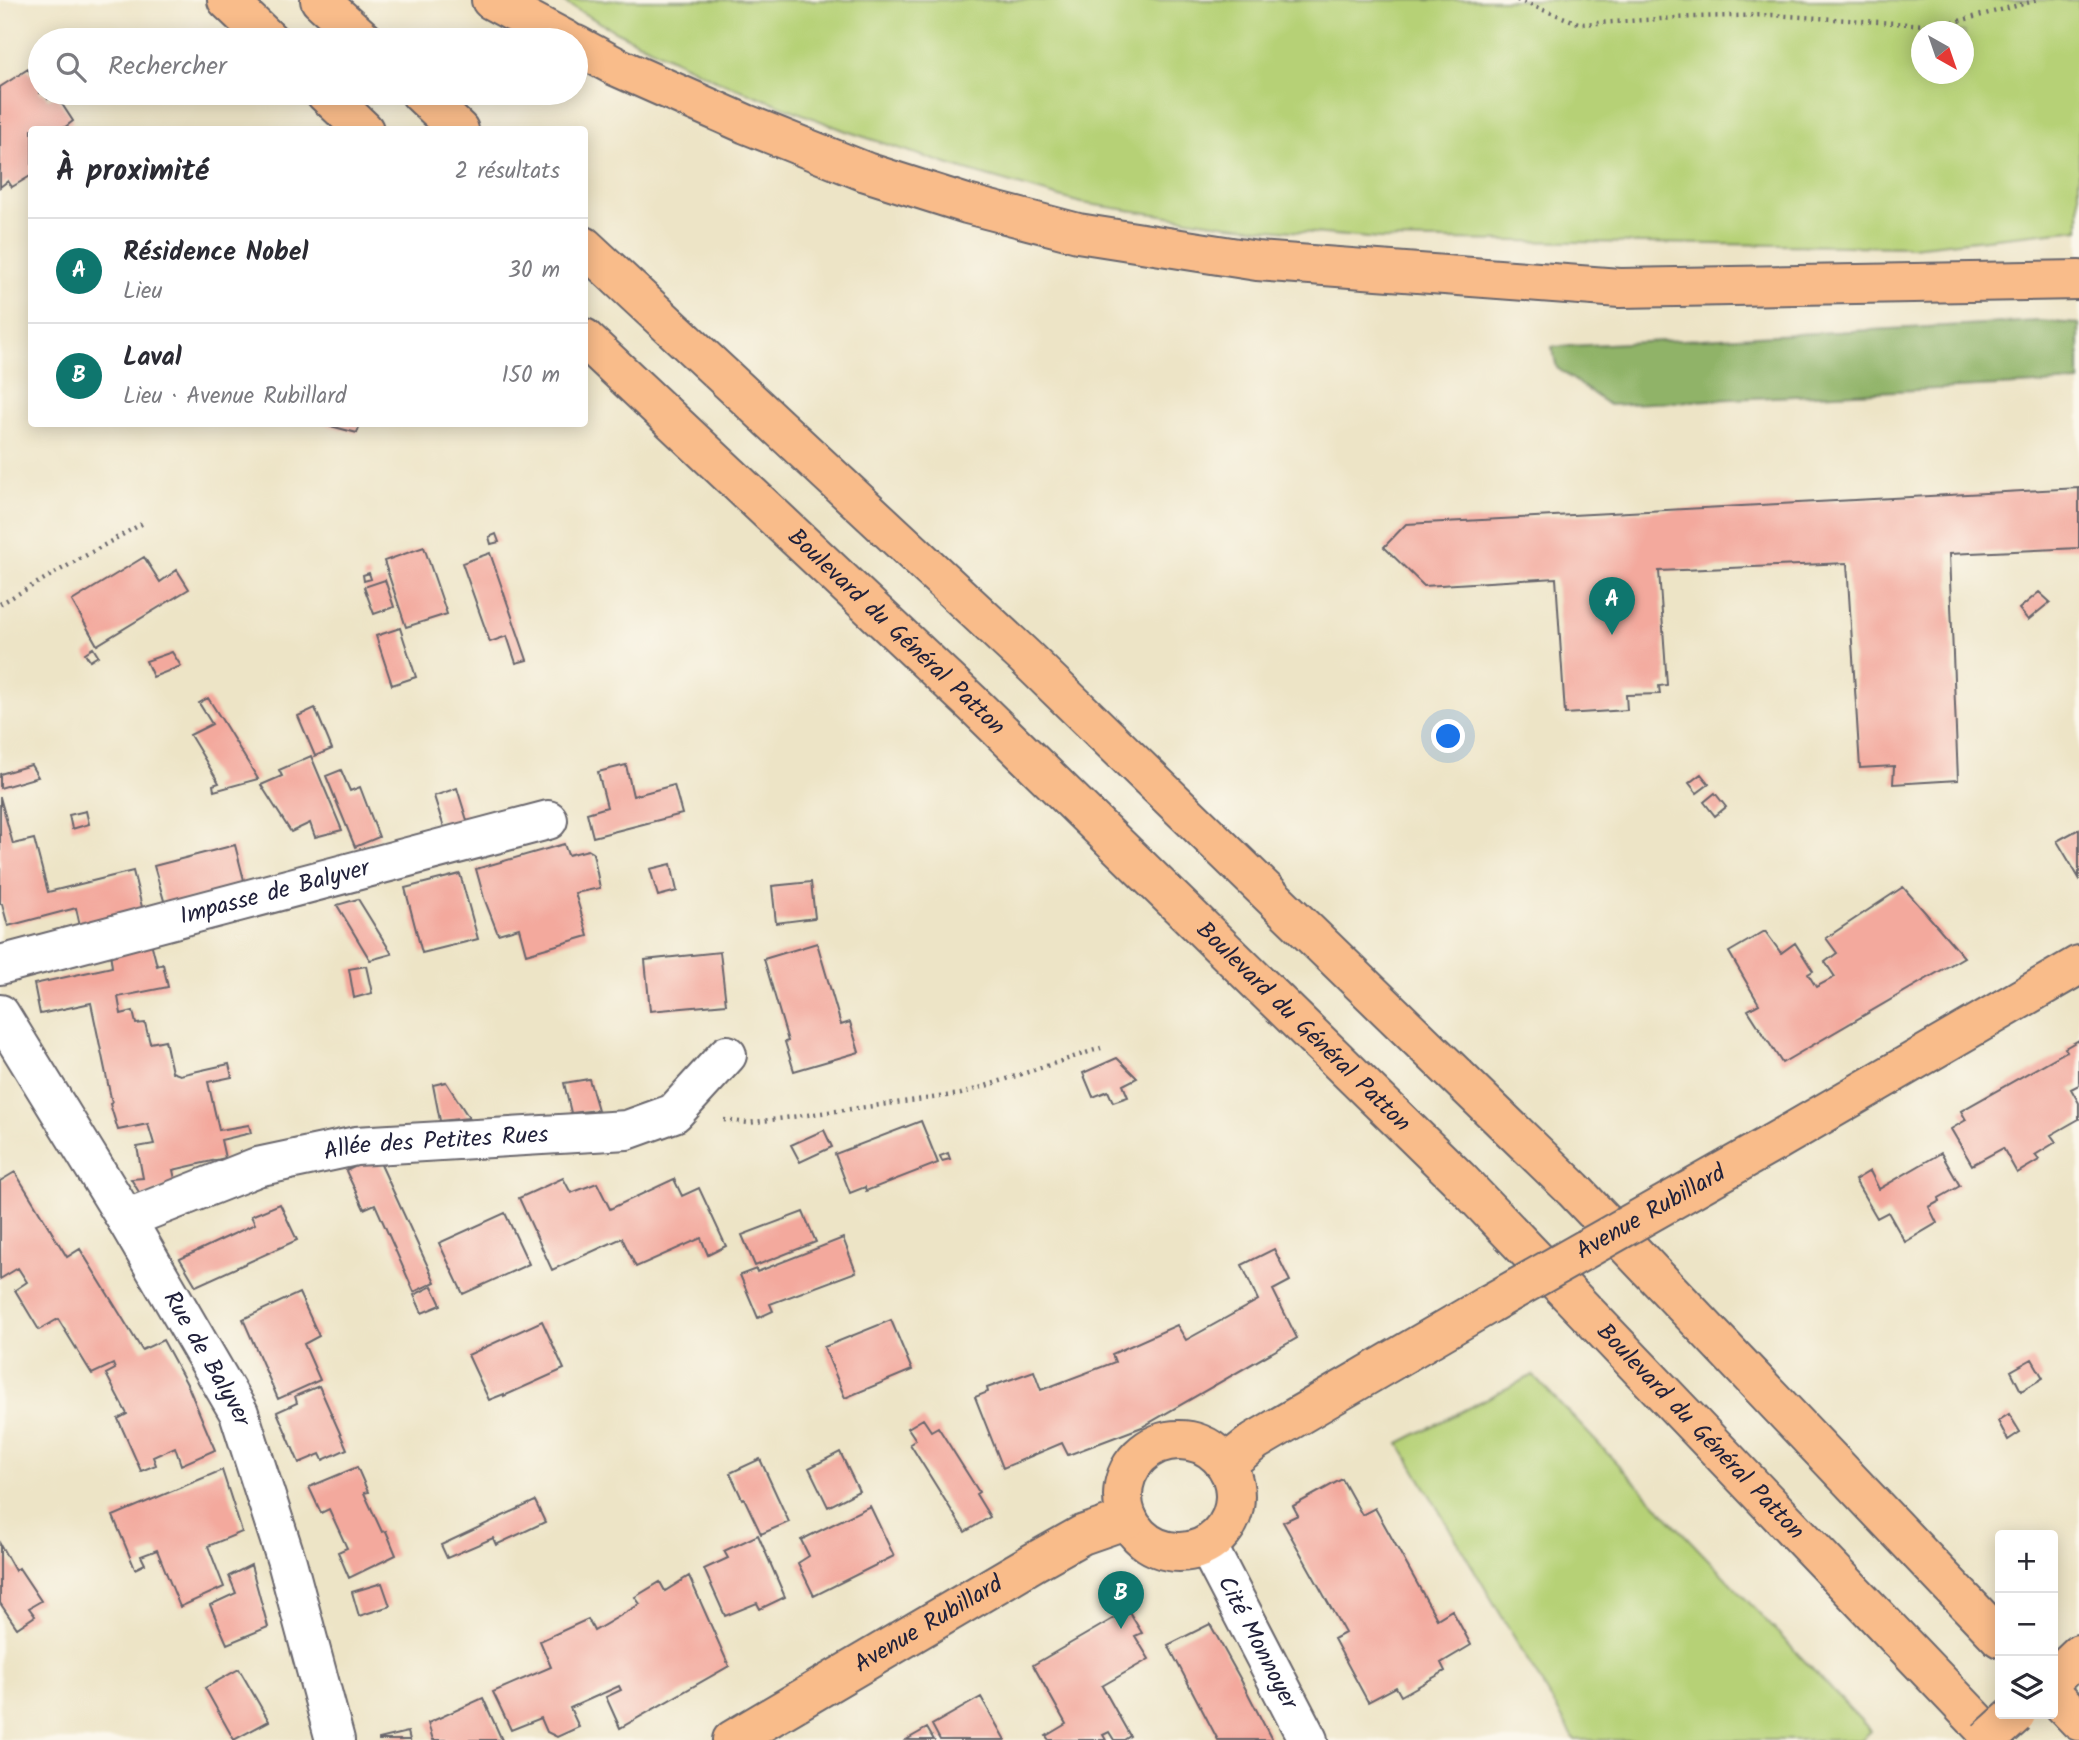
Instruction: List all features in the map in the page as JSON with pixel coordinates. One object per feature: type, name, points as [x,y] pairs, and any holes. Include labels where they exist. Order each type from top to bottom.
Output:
[{"type":"main road","points":[[227,0],[256,28]]},
{"type":"main road","points":[[320,0],[350,28]]},
{"type":"main road","points":[[491,0],[544,28]]},
{"type":"main road","points":[[588,51],[746,124],[866,172],[967,204],[1078,233],[1257,261],[1620,288],[2079,280]]},
{"type":"main road","points":[[338,105],[360,126]]},
{"type":"main road","points":[[433,105],[455,126]]},
{"type":"main road","points":[[588,250],[1024,656],[1573,1189],[1995,1633]]},
{"type":"main road","points":[[1620,288],[2079,254]]},
{"type":"main road","name":"Boulevard du Général Patton","points":[[588,342],[974,704],[1458,1178],[1995,1740]]},
{"type":"main road","name":"Avenue Rubillard","points":[[1226,1464],[1255,1441],[1361,1378],[2079,965]]},
{"type":"main road","points":[[1179,1440],[1197,1442],[1214,1451],[1226,1464],[1234,1482],[1236,1500],[1232,1518],[1221,1533],[1207,1545],[1189,1552],[1171,1552],[1153,1546],[1138,1534],[1128,1519],[1123,1501],[1125,1482],[1132,1465],[1144,1452],[1160,1443],[1179,1440]]},
{"type":"main road","name":"Avenue Rubillard","points":[[732,1740],[1082,1535],[1128,1519]]},
{"type":"main road","points":[[2058,1674],[2079,1654]]},
{"type":"main road","points":[[2058,1698],[2079,1721]]},
{"type":"main road","points":[[1987,1740],[2010,1719]]},
{"type":"main road","points":[[2072,1740],[2079,1733]]},
{"type":"street","name":"Impasse de Balyver","points":[[0,965],[548,820]]},
{"type":"street","name":"Rue de Balyver","points":[[0,1014],[126,1219],[239,1413],[287,1562],[335,1740]]},
{"type":"street","name":"Allée des Petites Rues","points":[[126,1219],[257,1167],[356,1146],[627,1130],[674,1113],[727,1055]]},
{"type":"street","name":"Cité Monnoyer","points":[[1207,1545],[1308,1740]]},
{"type":"path","points":[[1517,0],[1581,24],[1772,15],[1940,26],[2038,0]]},
{"type":"path","points":[[0,604],[145,522]]},
{"type":"path","points":[[674,1113],[748,1123],[961,1094],[1101,1048]]},
{"type":"green space","points":[[560,0],[2079,0],[2079,229],[1912,247],[1378,239],[1228,225],[1081,203],[962,169],[846,131],[718,81],[617,32]]},
{"type":"green space","points":[[2039,321],[2079,324],[2079,382],[1609,405],[1557,368],[1552,347]]},
{"type":"green space","points":[[1533,1375],[1871,1731],[1861,1740],[1575,1740],[1399,1443]]},
{"type":"building","points":[[28,69],[28,105],[63,105],[73,121],[67,126],[28,126],[28,177],[12,187],[8,181],[0,187],[0,87]]},
{"type":"building","points":[[334,427],[359,427],[357,433]]},
{"type":"building","points":[[2079,488],[2079,548],[1949,554],[1958,780],[1893,784],[1894,766],[1860,768],[1847,563],[1659,571],[1667,685],[1659,686],[1660,694],[1626,695],[1627,710],[1565,714],[1556,578],[1424,586],[1384,547],[1406,524]]},
{"type":"building","points":[[496,534],[499,542],[491,544],[489,537]]},
{"type":"building","points":[[424,547],[447,614],[406,627],[384,561]]},
{"type":"building","points":[[490,553],[527,660],[516,663],[507,636],[490,642],[462,563]]},
{"type":"building","points":[[144,557],[160,582],[177,570],[189,589],[97,645],[72,601]]},
{"type":"building","points":[[369,573],[371,579],[364,581],[363,575]]},
{"type":"building","points":[[385,580],[394,607],[374,614],[364,587]]},
{"type":"building","points":[[2039,592],[2050,602],[2028,620],[2019,609]]},
{"type":"building","points":[[400,628],[416,677],[392,685],[376,636]]},
{"type":"building","points":[[93,648],[98,656],[90,661],[85,653]]},
{"type":"building","points":[[172,652],[181,666],[153,677],[146,661]]},
{"type":"building","points":[[208,698],[258,779],[214,791],[213,785],[219,783],[190,735],[212,724],[199,703]]},
{"type":"building","points":[[315,708],[332,749],[315,756],[298,716]]},
{"type":"building","points":[[311,756],[342,830],[315,837],[310,823],[291,832],[261,785],[282,776],[279,770]]},
{"type":"building","points":[[31,765],[38,777],[0,788],[0,774]]},
{"type":"building","points":[[626,765],[633,796],[674,785],[682,814],[593,837],[587,813],[607,807],[598,772]]},
{"type":"building","points":[[341,770],[350,791],[360,787],[379,837],[355,847],[326,776]]},
{"type":"building","points":[[1701,774],[1709,784],[1697,793],[1689,783]]},
{"type":"building","points":[[457,788],[470,830],[447,837],[434,796]]},
{"type":"building","points":[[1715,793],[1726,807],[1715,816],[1704,802]]},
{"type":"building","points":[[0,797],[13,844],[34,839],[48,892],[133,871],[144,915],[81,930],[76,908],[8,926],[0,904]]},
{"type":"building","points":[[86,811],[89,824],[72,829],[69,815]]},
{"type":"building","points":[[2079,829],[2079,878],[2057,841]]},
{"type":"building","points":[[564,844],[568,855],[588,850],[593,853],[600,888],[575,893],[588,936],[526,954],[519,928],[498,934],[476,869]]},
{"type":"building","points":[[235,845],[246,888],[165,904],[154,866]]},
{"type":"building","points":[[671,864],[677,891],[658,896],[650,869]]},
{"type":"building","points":[[460,874],[478,939],[422,953],[405,888]]},
{"type":"building","points":[[811,882],[815,918],[776,923],[772,886]]},
{"type":"building","points":[[1903,887],[1964,957],[1782,1063],[1748,1010],[1759,1004],[1729,952],[1765,931],[1781,953],[1795,943],[1813,971],[1808,974],[1816,987],[1835,977],[1825,962],[1837,953],[1826,938]]},
{"type":"building","points":[[358,899],[392,954],[370,960],[337,905]]},
{"type":"building","points":[[151,942],[157,966],[163,964],[168,987],[118,997],[121,1014],[133,1011],[136,1024],[145,1023],[150,1043],[165,1040],[172,1072],[180,1075],[229,1064],[232,1077],[208,1082],[219,1130],[249,1125],[251,1133],[221,1140],[225,1158],[173,1170],[176,1184],[142,1197],[131,1179],[143,1178],[137,1147],[154,1144],[148,1124],[118,1130],[110,1104],[112,1103],[91,1003],[40,1014],[34,984],[112,967],[110,952]]},
{"type":"building","points":[[817,943],[841,1025],[850,1022],[859,1052],[794,1071],[764,959]]},
{"type":"building","points":[[720,952],[726,1004],[650,1011],[645,960]]},
{"type":"building","points":[[366,966],[372,993],[354,998],[349,969]]},
{"type":"building","points":[[2079,1040],[2079,1085],[2071,1089],[2079,1103],[2079,1119],[2051,1135],[2056,1142],[2035,1155],[2039,1160],[2017,1173],[2003,1148],[1972,1165],[1951,1129],[1966,1120],[1961,1111],[2067,1051],[2065,1048]]},
{"type":"building","points":[[1117,1058],[1137,1078],[1123,1085],[1128,1097],[1113,1102],[1108,1091],[1093,1097],[1083,1073]]},
{"type":"building","points":[[589,1079],[598,1110],[571,1113],[564,1083]]},
{"type":"building","points":[[446,1082],[469,1118],[440,1121],[433,1085]]},
{"type":"building","points":[[921,1121],[938,1163],[866,1191],[865,1187],[850,1193],[835,1154]]},
{"type":"building","points":[[824,1130],[832,1147],[800,1162],[791,1145]]},
{"type":"building","points":[[948,1153],[950,1159],[942,1161],[940,1156]]},
{"type":"building","points":[[1941,1153],[1960,1186],[1929,1207],[1937,1223],[1905,1242],[1888,1212],[1877,1218],[1855,1180],[1870,1171],[1879,1189]]},
{"type":"building","points":[[377,1156],[435,1282],[414,1292],[375,1204],[364,1209],[346,1171]]},
{"type":"building","points":[[15,1172],[67,1257],[80,1249],[142,1350],[163,1340],[188,1386],[215,1450],[181,1465],[175,1447],[153,1457],[156,1465],[141,1471],[118,1419],[127,1414],[106,1374],[115,1369],[113,1364],[92,1374],[58,1319],[39,1330],[15,1290],[27,1282],[18,1268],[0,1279],[0,1181]]},
{"type":"building","points":[[563,1178],[571,1193],[597,1183],[610,1209],[674,1179],[682,1196],[699,1188],[726,1246],[708,1255],[701,1238],[636,1267],[622,1238],[552,1270],[519,1198]]},
{"type":"building","points":[[280,1204],[297,1240],[196,1286],[180,1259],[255,1224],[251,1216]]},
{"type":"building","points":[[803,1212],[816,1242],[755,1266],[742,1235]]},
{"type":"building","points":[[505,1213],[529,1264],[463,1294],[439,1243]]},
{"type":"building","points":[[843,1238],[856,1272],[770,1304],[773,1311],[758,1318],[740,1275],[756,1269],[757,1272]]},
{"type":"building","points":[[1274,1249],[1290,1281],[1273,1290],[1297,1338],[1142,1427],[1068,1455],[1062,1443],[1003,1468],[975,1397],[988,1392],[987,1388],[1034,1371],[1041,1390],[1115,1362],[1112,1354],[1177,1325],[1186,1340],[1258,1300],[1242,1265]]},
{"type":"building","points":[[432,1286],[441,1305],[422,1313],[414,1295]]},
{"type":"building","points":[[299,1293],[319,1336],[304,1344],[320,1380],[278,1399],[243,1319]]},
{"type":"building","points":[[891,1320],[912,1370],[845,1398],[824,1347]]},
{"type":"building","points":[[542,1321],[564,1369],[489,1400],[468,1355]]},
{"type":"building","points":[[2032,1359],[2043,1378],[2021,1391],[2011,1371]]},
{"type":"building","points":[[319,1386],[347,1449],[323,1460],[320,1454],[299,1463],[277,1412],[297,1403],[295,1396]]},
{"type":"building","points":[[2009,1414],[2020,1432],[2008,1440],[1998,1421]]},
{"type":"building","points":[[923,1419],[931,1431],[938,1427],[979,1492],[976,1494],[990,1517],[965,1532],[910,1444],[916,1440],[908,1428]]},
{"type":"building","points":[[840,1452],[859,1491],[828,1507],[809,1468]]},
{"type":"building","points":[[760,1459],[789,1522],[761,1534],[730,1473]]},
{"type":"building","points":[[357,1467],[368,1492],[364,1493],[382,1532],[386,1531],[396,1555],[349,1578],[338,1552],[347,1548],[329,1509],[321,1513],[309,1487]]},
{"type":"building","points":[[222,1470],[242,1532],[208,1546],[224,1587],[180,1607],[157,1550],[141,1556],[145,1564],[135,1569],[113,1516]]},
{"type":"building","points":[[1342,1479],[1362,1515],[1375,1508],[1437,1619],[1452,1610],[1471,1645],[1441,1663],[1445,1671],[1401,1696],[1396,1687],[1368,1702],[1334,1639],[1345,1633],[1283,1522],[1298,1515],[1293,1506]]},
{"type":"building","points":[[535,1501],[545,1522],[496,1545],[493,1538],[447,1558],[441,1545]]},
{"type":"building","points":[[870,1506],[894,1556],[814,1596],[798,1563],[809,1556],[801,1540]]},
{"type":"building","points":[[758,1535],[785,1597],[760,1609],[757,1603],[725,1616],[704,1569],[728,1558],[724,1551]]},
{"type":"building","points":[[0,1544],[15,1571],[19,1568],[41,1601],[29,1608],[35,1616],[17,1628],[0,1603]]},
{"type":"building","points":[[251,1565],[268,1627],[227,1644],[210,1605],[236,1593],[229,1576]]},
{"type":"building","points":[[689,1576],[729,1666],[620,1728],[606,1697],[621,1690],[619,1686],[570,1708],[579,1727],[557,1737],[547,1732],[541,1718],[511,1730],[493,1692],[551,1667],[540,1641],[588,1619],[594,1631],[640,1604],[635,1597],[660,1582],[665,1591]]},
{"type":"building","points":[[382,1583],[390,1606],[359,1616],[352,1592]]},
{"type":"building","points":[[1128,1610],[1142,1633],[1135,1636],[1149,1659],[1102,1686],[1130,1736],[1124,1740],[1114,1740],[1109,1732],[1103,1735],[1106,1740],[1049,1740],[1046,1736],[1066,1724],[1033,1665]]},
{"type":"building","points":[[1210,1624],[1272,1740],[1218,1740],[1168,1645]]},
{"type":"building","points":[[239,1669],[269,1721],[234,1740],[205,1688]]},
{"type":"building","points":[[981,1697],[1005,1740],[940,1740],[932,1725]]},
{"type":"building","points":[[483,1698],[502,1740],[433,1740],[428,1723]]},
{"type":"building","points":[[927,1728],[934,1740],[906,1740]]},
{"type":"building","points":[[408,1732],[410,1740],[379,1740],[379,1739]]},
{"type":"place","name":"Résidence Nobel","points":[[1612,635]]},
{"type":"place","name":"Laval","points":[[1121,1629]]}]
